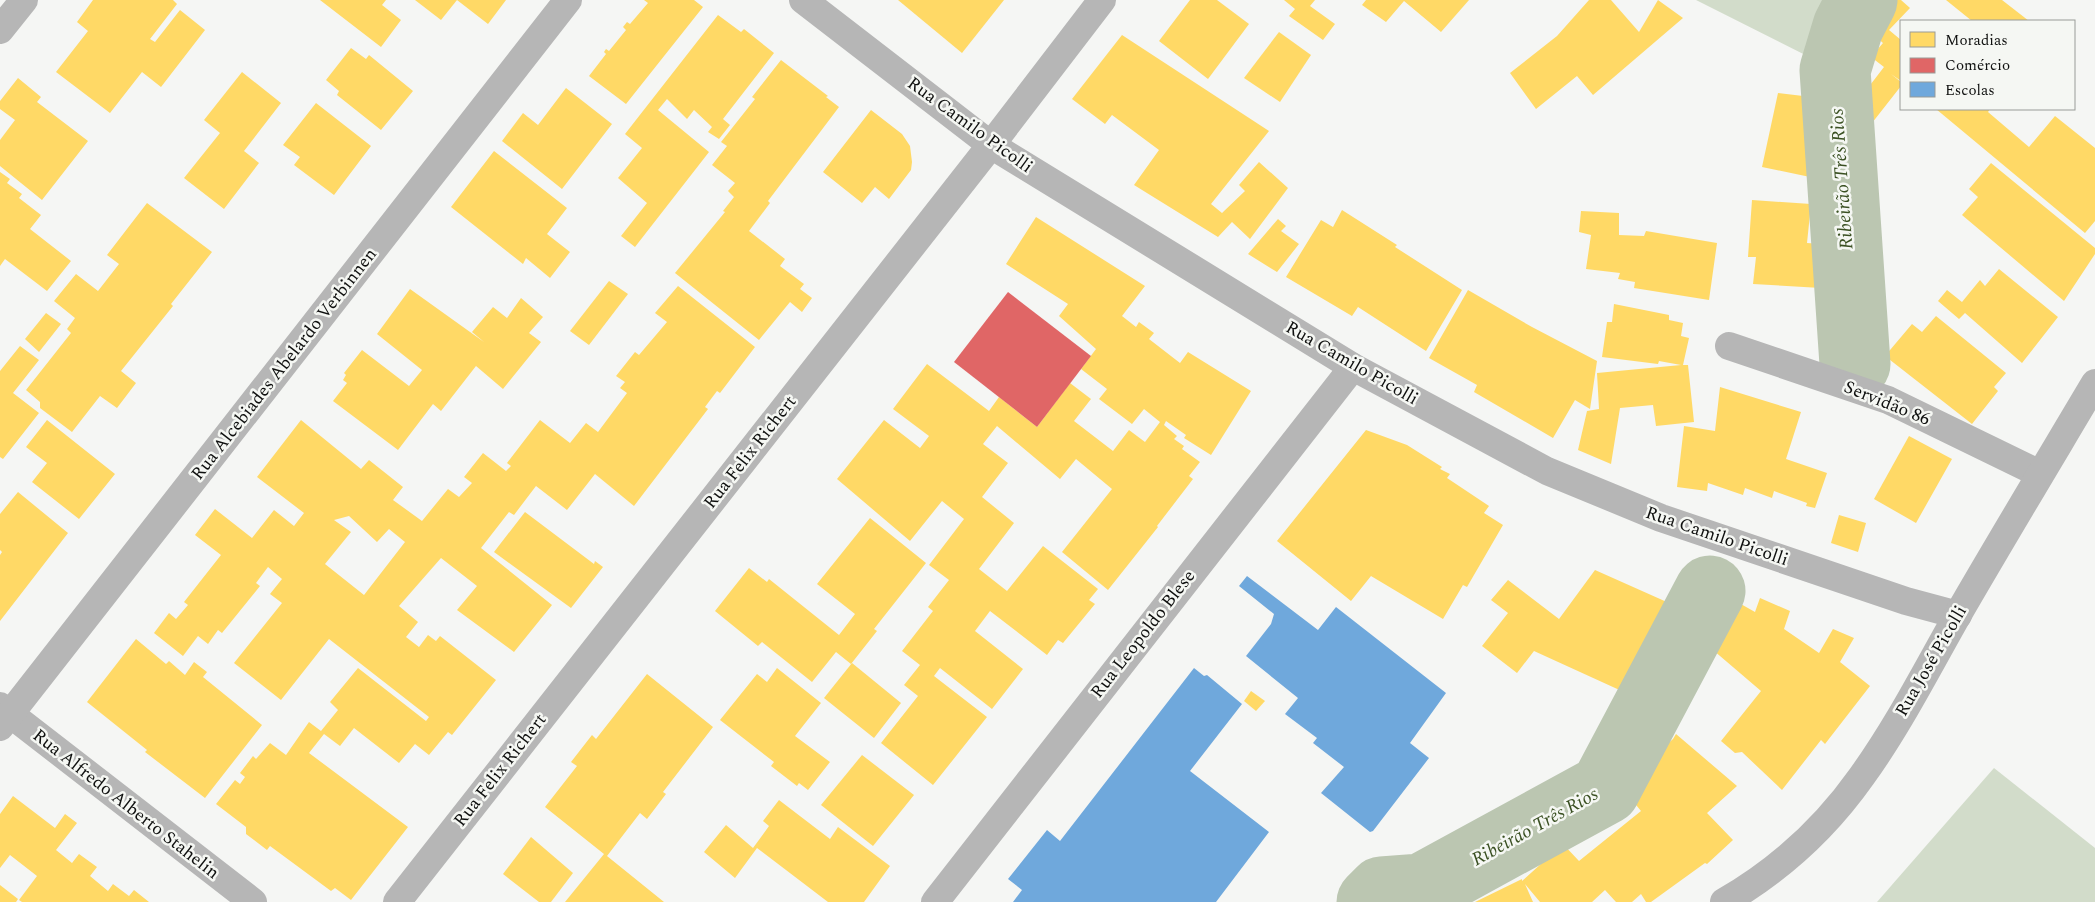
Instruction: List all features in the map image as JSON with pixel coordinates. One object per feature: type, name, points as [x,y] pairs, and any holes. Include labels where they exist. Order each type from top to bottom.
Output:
[{"type":"street","points":[[0,30],[24,0]]},
{"type":"street","name":"Rua Alcebiades Abelardo Verbinnen","points":[[3,716],[568,0]]},
{"type":"street","name":"Rua Camilo Picolli","points":[[803,0],[991,145],[1353,367],[1547,470],[1653,514],[1906,601],[1958,615]]},
{"type":"street","name":"Rua Felix Richert","points":[[397,902],[991,145],[1102,0]]},
{"type":"street","name":"Servidão 86","points":[[1729,346],[1888,400],[2040,474]]},
{"type":"street","name":"Rua Leopoldo Blese","points":[[935,902],[1353,367]]},
{"type":"street","name":"Rua José Picolli","points":[[1724,902],[1770,872],[1800,847],[1862,776],[1927,670],[2040,474],[2095,384]]},
{"type":"street","name":"Rua Alfredo Alberto Stahelin","points":[[3,716],[253,902]]},
{"type":"green space","points":[[1696,0],[1862,0],[1848,27],[1835,70]]},
{"type":"green space","points":[[1994,768],[2095,848],[2095,902],[1877,902]]},
{"type":"building: Moradias","points":[[93,0],[173,0],[177,4],[150,39],[155,42],[180,10],[205,30],[161,87],[142,72],[110,113],[56,72],[88,31],[77,22]]},
{"type":"building: Moradias","points":[[320,0],[386,0],[382,5],[401,20],[381,47]]},
{"type":"building: Moradias","points":[[415,0],[457,0],[441,20]]},
{"type":"building: Moradias","points":[[457,0],[506,0],[488,24]]},
{"type":"building: Moradias","points":[[644,0],[694,0],[703,7],[626,104],[589,76],[606,54],[604,52],[606,49],[609,51],[626,30],[623,27],[627,22],[630,24],[648,3]]},
{"type":"building: Moradias","points":[[898,0],[1004,0],[962,53]]},
{"type":"building: Moradias","points":[[1190,0],[1217,0],[1249,24],[1208,79],[1159,41]]},
{"type":"building: Moradias","points":[[1284,0],[1315,0],[1310,6],[1335,24],[1323,40],[1289,16],[1295,9]]},
{"type":"building: Moradias","points":[[1366,0],[1469,0],[1441,32],[1404,1],[1386,22],[1362,5]]},
{"type":"building: Moradias","points":[[1589,0],[1611,0],[1639,32],[1658,0],[1683,18],[1593,95],[1577,76],[1536,109],[1510,73],[1557,36]]},
{"type":"building: Moradias","points":[[1884,0],[1901,0],[1910,8],[1889,30],[1900,39],[1900,80],[1891,74],[1900,81],[1900,87],[1872,123],[1854,106],[1884,67],[1871,57],[1883,43],[1863,25]]},
{"type":"building: Moradias","points":[[1946,0],[2002,0],[2028,20],[1971,20]]},
{"type":"building: Moradias","points":[[718,15],[741,32],[744,29],[774,53],[723,119],[730,125],[719,139],[708,132],[712,127],[694,110],[687,119],[667,99],[658,110],[709,152],[635,247],[621,236],[647,203],[618,178],[642,148],[625,134]]},
{"type":"building: Moradias","points":[[1279,32],[1311,55],[1280,102],[1244,78]]},
{"type":"building: Moradias","points":[[1122,35],[1269,131],[1211,204],[1222,213],[1245,191],[1239,185],[1259,162],[1288,188],[1250,239],[1232,222],[1218,237],[1134,185],[1159,150],[1112,115],[1105,124],[1072,99]]},
{"type":"building: Moradias","points":[[351,48],[366,59],[369,55],[413,91],[381,130],[337,95],[339,91],[326,80]]},
{"type":"building: Moradias","points":[[781,60],[828,96],[826,97],[839,107],[768,201],[770,203],[749,231],[785,259],[780,266],[804,284],[800,289],[812,298],[802,312],[790,302],[759,340],[675,273],[725,212],[723,211],[734,197],[728,191],[735,183],[712,165],[727,146],[721,142],[755,99],[752,97]]},
{"type":"building: Moradias","points":[[242,72],[281,103],[244,151],[259,163],[224,209],[184,178],[220,133],[204,120]]},
{"type":"building: Moradias","points":[[18,78],[41,97],[37,102],[88,141],[42,200],[0,166],[0,140],[15,120],[0,109],[0,101]]},
{"type":"building: Moradias","points":[[566,88],[612,124],[562,189],[502,141],[523,113],[538,125]]},
{"type":"building: Moradias","points":[[1778,93],[1820,98],[1819,112],[1823,113],[1810,177],[1762,167]]},
{"type":"building: Moradias","points":[[316,103],[371,146],[334,195],[294,165],[300,157],[283,145]]},
{"type":"building: Moradias","points":[[871,110],[902,134],[910,146],[912,162],[911,170],[889,199],[875,187],[862,203],[823,172]]},
{"type":"building: Moradias","points":[[1937,110],[1989,110],[1988,112],[2029,147],[2055,116],[2095,148],[2095,221],[2085,233]]},
{"type":"building: Moradias","points":[[494,151],[567,208],[547,234],[570,252],[550,278],[526,258],[523,264],[451,207]]},
{"type":"building: Moradias","points":[[1991,163],[2095,248],[2095,254],[2064,301],[1962,215],[1978,197],[1969,189]]},
{"type":"building: Moradias","points":[[0,172],[10,179],[7,183],[22,194],[19,198],[41,215],[30,229],[71,261],[47,291],[5,259],[0,266]]},
{"type":"building: Moradias","points":[[1752,200],[1811,204],[1807,243],[1823,244],[1821,288],[1753,284],[1756,257],[1748,257]]},
{"type":"building: Moradias","points":[[147,203],[212,252],[171,304],[173,306],[121,371],[136,383],[117,408],[100,396],[72,432],[40,408],[40,402],[26,390],[71,333],[67,329],[75,318],[54,301],[76,274],[98,291],[119,264],[107,255]]},
{"type":"building: Moradias","points":[[1342,210],[1462,290],[1426,351],[1358,307],[1352,316],[1286,277],[1321,220],[1333,227]]},
{"type":"building: Moradias","points":[[1581,211],[1619,213],[1619,235],[1644,236],[1646,231],[1717,243],[1709,300],[1634,288],[1635,282],[1618,279],[1620,273],[1586,269],[1591,235],[1579,232]]},
{"type":"building: Moradias","points":[[1036,217],[1145,286],[1122,316],[1136,327],[1139,322],[1154,333],[1149,339],[1180,363],[1188,352],[1251,391],[1211,455],[1184,438],[1186,435],[1166,421],[1164,425],[1177,436],[1174,439],[1184,446],[1182,449],[1200,462],[1189,476],[1193,479],[1108,590],[1062,552],[1112,489],[1076,459],[1060,479],[997,426],[983,444],[1008,463],[982,497],[1014,523],[979,569],[1007,591],[1043,546],[1098,589],[1089,600],[1095,604],[1063,643],[1058,640],[1047,655],[990,611],[975,631],[1023,669],[992,709],[940,668],[934,676],[987,717],[933,785],[881,743],[918,696],[904,685],[920,665],[902,651],[933,611],[928,607],[949,580],[929,565],[964,519],[942,501],[910,541],[837,479],[884,420],[920,448],[929,436],[893,409],[927,364],[989,411],[999,397],[1037,427],[1070,383],[1091,399],[1074,421],[1113,451],[1129,430],[1145,442],[1160,422],[1144,409],[1132,424],[1099,399],[1107,389],[1081,369],[1096,349],[1059,316],[1068,304],[1006,264]]},
{"type":"building: Moradias","points":[[1278,219],[1286,226],[1281,231],[1299,244],[1277,272],[1248,254]]},
{"type":"building: Moradias","points":[[1999,269],[2058,317],[2022,363],[1965,313],[1959,319],[1938,301],[1947,290],[1962,302],[1980,280],[1985,286]]},
{"type":"building: Moradias","points":[[609,281],[628,294],[589,345],[570,331]]},
{"type":"building: Moradias","points":[[678,286],[755,347],[720,393],[717,391],[705,407],[708,409],[634,506],[595,474],[567,510],[536,486],[514,515],[509,512],[481,548],[552,605],[514,652],[457,610],[477,586],[441,558],[399,606],[418,622],[406,637],[419,647],[428,635],[436,641],[440,636],[496,680],[452,735],[448,732],[429,755],[415,744],[399,763],[354,728],[340,746],[324,734],[309,753],[408,827],[351,900],[335,888],[331,891],[270,846],[267,850],[246,834],[246,827],[216,804],[235,780],[240,784],[245,777],[240,773],[253,756],[256,759],[270,743],[286,755],[309,722],[321,731],[338,710],[330,702],[358,668],[426,721],[429,717],[329,639],[281,700],[234,663],[282,603],[270,594],[282,579],[268,567],[256,583],[260,586],[222,633],[218,630],[208,644],[198,636],[183,656],[154,633],[169,613],[176,619],[188,605],[184,602],[221,555],[195,535],[215,509],[252,538],[274,510],[294,526],[304,513],[257,477],[301,420],[361,469],[369,460],[403,487],[393,500],[422,521],[448,489],[459,497],[472,483],[464,477],[483,453],[506,471],[511,466],[507,463],[540,420],[570,443],[586,423],[598,432],[627,393],[620,388],[625,382],[616,376],[635,352],[639,355],[667,322],[655,313]],"holes":[[[349,516],[377,542],[389,529],[405,542],[364,595],[325,564],[351,532],[334,520]]]},
{"type":"building: Moradias","points":[[410,289],[484,342],[472,332],[493,307],[507,318],[521,298],[543,317],[529,333],[541,342],[503,389],[476,366],[441,411],[433,404],[398,450],[333,401],[347,383],[343,380],[346,375],[344,373],[362,350],[409,386],[422,370],[377,334]]},
{"type":"building: Moradias","points":[[1468,290],[1532,327],[1597,361],[1590,409],[1575,400],[1553,438],[1474,392],[1477,385],[1429,358]]},
{"type":"building: Moradias","points":[[1614,304],[1669,315],[1669,320],[1683,323],[1681,336],[1689,338],[1683,365],[1688,365],[1694,422],[1656,426],[1653,405],[1620,408],[1611,464],[1578,450],[1587,411],[1599,409],[1597,373],[1681,365],[1659,361],[1658,364],[1602,357],[1607,322],[1612,322]]},
{"type":"building: Moradias","points":[[46,313],[61,324],[39,352],[25,339]]},
{"type":"building: Moradias","points":[[1936,316],[2006,373],[1994,387],[1998,391],[1972,424],[1885,356],[1912,324],[1922,332]]},
{"type":"building: Moradias","points":[[20,346],[39,360],[13,393],[39,413],[3,459],[0,457],[0,371]]},
{"type":"building: Moradias","points":[[1720,387],[1801,412],[1786,459],[1827,473],[1815,508],[1806,506],[1807,503],[1774,491],[1772,498],[1745,488],[1743,495],[1708,483],[1707,491],[1677,487],[1684,426],[1715,431]]},
{"type":"building: Moradias","points":[[47,420],[115,474],[79,519],[32,482],[47,463],[26,447]]},
{"type":"building: Moradias","points":[[1366,430],[1407,445],[1442,467],[1440,469],[1450,474],[1447,478],[1489,506],[1484,513],[1503,525],[1467,587],[1463,585],[1443,619],[1371,576],[1351,601],[1277,541]]},
{"type":"building: Moradias","points":[[1909,436],[1952,459],[1916,523],[1874,499]]},
{"type":"building: Moradias","points":[[18,492],[68,533],[0,621],[0,555],[2,552],[0,550],[0,514]]},
{"type":"building: Moradias","points":[[525,512],[594,564],[595,561],[603,567],[571,608],[494,552]]},
{"type":"building: Moradias","points":[[1839,515],[1866,523],[1858,552],[1831,543]]},
{"type":"building: Moradias","points":[[870,518],[926,563],[874,629],[877,631],[851,664],[836,652],[812,682],[762,642],[758,646],[715,611],[749,568],[767,582],[769,579],[839,635],[855,614],[817,584]]},
{"type":"building: Moradias","points":[[1595,570],[1678,607],[1640,695],[1637,698],[1534,651],[1517,673],[1482,646],[1508,613],[1491,600],[1508,580],[1559,619]]},
{"type":"building: Moradias","points":[[1760,598],[1790,611],[1784,629],[1819,653],[1833,629],[1854,638],[1840,662],[1870,686],[1825,744],[1821,740],[1782,790],[1742,752],[1735,753],[1721,741],[1761,691],[1713,650],[1739,603],[1755,612]]},
{"type":"building: Moradias","points":[[136,639],[166,664],[169,661],[185,675],[194,662],[207,672],[203,677],[262,725],[205,798],[145,752],[147,750],[87,702]]},
{"type":"building: Moradias","points":[[852,663],[901,703],[874,738],[824,698]]},
{"type":"building: Moradias","points":[[777,668],[821,703],[795,736],[830,762],[808,790],[799,783],[797,786],[771,766],[774,762],[720,720],[757,674],[767,682]]},
{"type":"building: Moradias","points":[[647,674],[713,727],[663,792],[666,794],[647,819],[640,813],[607,856],[664,902],[565,902],[604,854],[545,807],[577,766],[571,762],[592,735],[596,739]]},
{"type":"building: Moradias","points":[[1251,691],[1265,701],[1256,711],[1244,701]]},
{"type":"building: Moradias","points":[[1676,734],[1737,786],[1707,813],[1733,840],[1707,864],[1705,863],[1651,902],[1646,902],[1641,894],[1632,902],[1616,902],[1605,890],[1592,902],[1540,902],[1525,884],[1533,902],[1475,902],[1522,879],[1522,881],[1563,844],[1579,861],[1641,811],[1632,800],[1643,792],[1630,777],[1673,739]]},
{"type":"building: Moradias","points":[[862,755],[914,795],[873,846],[821,805]]},
{"type":"building: Moradias","points":[[13,796],[55,828],[65,814],[77,823],[56,850],[72,863],[79,854],[97,867],[90,876],[108,891],[113,884],[129,896],[134,890],[149,902],[22,902],[19,900],[37,876],[10,855],[0,868],[0,814]]},
{"type":"building: Moradias","points":[[779,800],[830,839],[838,827],[890,866],[864,902],[828,902],[757,848],[735,878],[704,852],[726,825],[753,848],[769,826],[763,821]]},
{"type":"building: Moradias","points":[[531,837],[573,873],[551,902],[539,902],[503,874]]},
{"type":"building: Moradias","points":[[0,885],[18,899],[16,902],[0,902]]},
{"type":"building: Comércio","points":[[1008,292],[1091,356],[1037,427],[954,362]]},
{"type":"building: Escolas","points":[[1247,576],[1318,630],[1336,607],[1446,693],[1410,743],[1429,758],[1373,831],[1370,832],[1321,793],[1344,767],[1313,743],[1317,738],[1285,714],[1298,698],[1246,656],[1271,624],[1274,614],[1239,586]]},
{"type":"building: Escolas","points":[[1194,668],[1204,676],[1207,675],[1242,704],[1190,771],[1269,832],[1216,902],[1013,902],[1022,890],[1008,879],[1047,830],[1060,841]]},
{"type":"waterway","name":"Ribeirão Três Rios","points":[[1855,364],[1835,70],[1848,27],[1862,0]]},
{"type":"waterway","name":"Ribeirão Três Rios","points":[[1372,902],[1382,892],[1422,889],[1605,789],[1710,591]]}]
